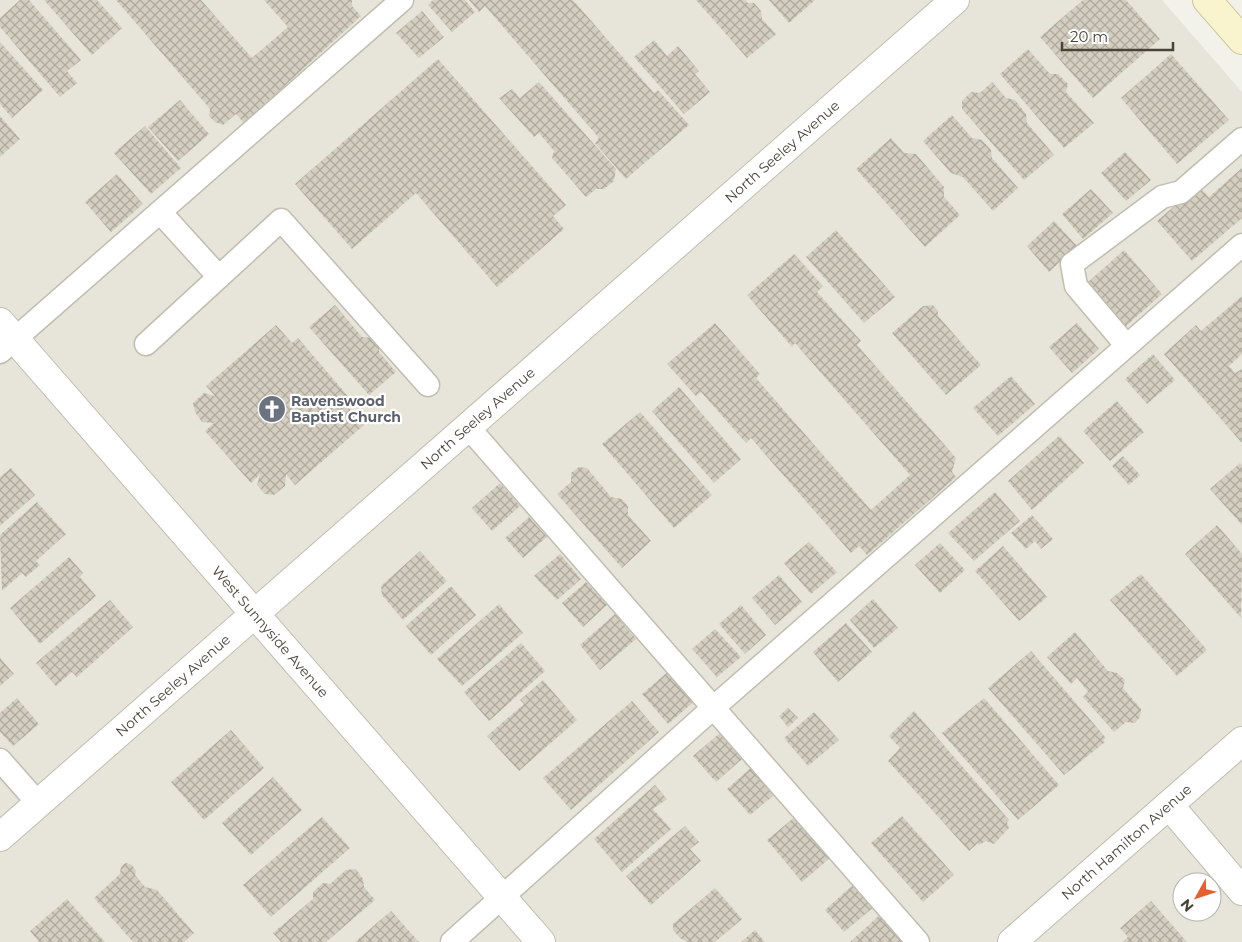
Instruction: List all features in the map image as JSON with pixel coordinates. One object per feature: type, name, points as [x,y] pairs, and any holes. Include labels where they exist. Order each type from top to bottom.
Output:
[{"type":"main road","points":[[1207,0],[1242,40]]},
{"type":"street","name":"North Seeley Avenue","points":[[0,837],[955,0]]},
{"type":"street","name":"West Sunnyside Avenue","points":[[5,338],[256,613],[541,942]]},
{"type":"street","name":"North Hamilton Avenue","points":[[1012,942],[1242,741]]},
{"type":"street","points":[[1168,805],[1242,891]]},
{"type":"lane","points":[[5,338],[160,212],[402,0]]},
{"type":"lane","points":[[1126,345],[1076,286],[1072,264],[1162,197],[1181,192],[1242,139]]},
{"type":"lane","points":[[160,212],[219,277]]},
{"type":"lane","points":[[146,344],[281,220],[428,385]]},
{"type":"lane","points":[[452,942],[713,708],[1242,245]]},
{"type":"lane","points":[[468,427],[918,942]]},
{"type":"lane","points":[[0,760],[38,803]]},
{"type":"shaded area","points":[[0,0],[1162,0],[1242,92],[1242,942],[0,942]]},
{"type":"building","points":[[20,0],[29,0],[81,60],[67,71],[77,83],[60,97],[0,27],[0,18]]},
{"type":"building","points":[[44,0],[97,0],[122,28],[92,55]]},
{"type":"building","points":[[116,0],[201,0],[252,58],[288,27],[264,0],[352,0],[352,6],[361,16],[244,123],[236,114],[223,125],[215,122],[209,116],[210,109]]},
{"type":"building","points":[[433,0],[465,0],[475,12],[452,32],[428,5]]},
{"type":"building","points":[[469,0],[573,0],[654,93],[658,90],[689,125],[626,179],[595,143],[599,138],[485,6],[479,12]]},
{"type":"building","points":[[696,0],[745,0],[748,3],[754,3],[761,11],[762,19],[776,34],[747,58]]},
{"type":"building","points":[[769,0],[815,0],[789,23]]},
{"type":"building","points":[[1083,0],[1126,0],[1160,39],[1093,98],[1040,37]]},
{"type":"building","points":[[422,11],[444,37],[419,58],[396,33]]},
{"type":"building","points":[[654,40],[667,56],[678,46],[699,71],[695,74],[710,92],[684,114],[634,57]]},
{"type":"building","points":[[0,42],[43,90],[12,118],[0,104]]},
{"type":"building","points":[[1028,49],[1050,74],[1058,74],[1068,84],[1066,92],[1094,123],[1064,148],[1000,74]]},
{"type":"building","points":[[1171,54],[1229,120],[1177,164],[1121,98]]},
{"type":"building","points":[[438,59],[566,205],[553,216],[564,229],[497,287],[416,193],[352,249],[295,184]]},
{"type":"building","points":[[539,82],[616,169],[614,181],[604,189],[596,189],[586,197],[552,158],[554,151],[539,133],[534,137],[499,98],[512,89],[520,98]]},
{"type":"building","points":[[992,82],[1006,98],[1015,100],[1026,114],[1027,123],[1054,155],[1024,180],[962,109],[962,101],[971,92],[980,93]]},
{"type":"building","points":[[180,100],[209,134],[178,161],[148,127]]},
{"type":"building","points":[[952,115],[972,138],[982,140],[991,150],[992,158],[1018,188],[993,211],[963,177],[951,173],[923,141]]},
{"type":"building","points":[[0,116],[20,139],[0,157]]},
{"type":"building","points":[[145,126],[181,168],[151,194],[114,153]]},
{"type":"building","points":[[891,138],[904,153],[916,154],[944,187],[944,197],[960,215],[925,247],[856,169]]},
{"type":"building","points":[[1125,152],[1151,180],[1126,201],[1101,173]]},
{"type":"building","points":[[1242,168],[1242,218],[1192,261],[1157,221],[1198,186],[1209,197]]},
{"type":"building","points":[[117,174],[143,204],[111,232],[85,202]]},
{"type":"building","points":[[1091,189],[1113,213],[1083,239],[1062,214]]},
{"type":"building","points":[[1054,221],[1077,246],[1049,272],[1027,246]]},
{"type":"building","points":[[836,230],[895,297],[864,323],[806,257]]},
{"type":"building","points":[[1124,250],[1162,294],[1125,327],[1087,283]]},
{"type":"building","points":[[794,254],[823,286],[817,292],[861,341],[857,345],[956,458],[952,472],[956,477],[867,555],[859,546],[851,553],[751,438],[746,443],[701,392],[696,396],[667,364],[715,323],[760,374],[756,378],[871,510],[910,475],[795,343],[792,347],[747,295]]},
{"type":"building","points":[[1242,296],[1242,354],[1229,366],[1235,373],[1242,369],[1242,443],[1164,354],[1196,325],[1201,331]]},
{"type":"building","points":[[335,305],[362,337],[373,338],[380,344],[379,352],[396,372],[369,395],[309,327]]},
{"type":"building","points":[[933,305],[938,311],[938,316],[981,365],[946,395],[892,333],[923,306]]},
{"type":"building","points":[[1077,323],[1099,349],[1072,373],[1049,347]]},
{"type":"building","name":"Ravenswood Baptist Church","points":[[276,325],[292,343],[298,338],[353,402],[347,406],[364,425],[295,485],[286,474],[285,486],[274,495],[265,494],[257,485],[260,474],[251,483],[205,431],[214,423],[202,422],[195,412],[193,403],[204,393],[215,396],[206,386]]},
{"type":"building","points":[[1153,354],[1175,380],[1147,404],[1125,379]]},
{"type":"building","points":[[1011,376],[1035,404],[998,436],[973,408]]},
{"type":"building","points":[[679,387],[741,459],[714,483],[652,411]]},
{"type":"building","points":[[1117,401],[1144,432],[1110,461],[1083,431]]},
{"type":"building","points":[[640,412],[712,495],[674,528],[602,444]]},
{"type":"building","points":[[1059,436],[1084,463],[1032,510],[1008,481]]},
{"type":"building","points":[[1123,456],[1140,475],[1129,485],[1112,466]]},
{"type":"building","points":[[1240,463],[1242,465],[1242,525],[1210,489]]},
{"type":"building","points":[[579,467],[587,468],[611,497],[622,499],[628,506],[628,515],[651,541],[622,568],[557,494],[571,482],[571,473]]},
{"type":"building","points":[[11,468],[35,495],[0,526],[0,477]]},
{"type":"building","points":[[500,483],[520,506],[492,531],[472,508]]},
{"type":"building","points":[[995,492],[1020,521],[974,561],[948,533]]},
{"type":"building","points":[[37,502],[66,534],[36,561],[40,565],[26,577],[22,573],[2,591],[0,535]]},
{"type":"building","points":[[1032,515],[1053,539],[1041,549],[1035,541],[1026,549],[1011,533]]},
{"type":"building","points":[[529,517],[547,537],[523,558],[505,538]]},
{"type":"building","points":[[1217,525],[1242,554],[1241,618],[1185,554]]},
{"type":"building","points":[[809,542],[837,572],[811,594],[784,563]]},
{"type":"building","points":[[940,543],[965,570],[940,593],[915,565]]},
{"type":"building","points":[[1003,546],[1047,597],[1019,621],[975,571]]},
{"type":"building","points":[[420,551],[447,581],[403,620],[382,595],[381,586]]},
{"type":"building","points":[[560,554],[581,579],[557,600],[534,576]]},
{"type":"building","points":[[69,557],[83,573],[80,577],[96,596],[40,644],[10,608]]},
{"type":"building","points":[[1141,574],[1207,650],[1177,676],[1110,600]]},
{"type":"building","points":[[779,575],[802,602],[775,625],[752,598]]},
{"type":"building","points":[[586,582],[607,605],[583,627],[562,603]]},
{"type":"building","points":[[451,586],[476,615],[431,655],[406,626]]},
{"type":"building","points":[[873,599],[898,628],[874,648],[850,620]]},
{"type":"building","points":[[110,600],[133,627],[77,677],[72,672],[56,686],[36,663]]},
{"type":"building","points":[[499,604],[523,633],[462,686],[437,659]]},
{"type":"building","points":[[741,605],[766,635],[745,654],[719,624]]},
{"type":"building","points":[[615,614],[636,639],[600,670],[580,645]]},
{"type":"building","points":[[846,623],[872,652],[838,682],[813,652]]},
{"type":"building","points":[[715,629],[741,657],[717,677],[692,649]]},
{"type":"building","points":[[1075,632],[1108,671],[1117,673],[1125,680],[1123,688],[1141,709],[1140,717],[1135,723],[1126,722],[1114,732],[1083,697],[1088,692],[1077,678],[1071,684],[1047,657]]},
{"type":"building","points":[[521,643],[545,671],[489,721],[464,692]]},
{"type":"building","points":[[1031,651],[1106,738],[1103,740],[1105,742],[1064,775],[988,688]]},
{"type":"building","points":[[0,658],[14,674],[0,686]]},
{"type":"building","points":[[670,670],[696,700],[668,724],[642,694]]},
{"type":"building","points":[[543,680],[577,720],[519,771],[487,736],[524,704],[520,700]]},
{"type":"building","points":[[17,698],[39,724],[13,746],[0,732],[0,713]]},
{"type":"building","points":[[984,698],[1059,785],[1018,820],[942,733]]},
{"type":"building","points":[[632,701],[659,732],[571,810],[543,778]]},
{"type":"building","points":[[788,708],[798,718],[788,727],[779,716]]},
{"type":"building","points":[[914,711],[1009,820],[1007,822],[1009,828],[994,844],[986,841],[979,845],[978,843],[969,851],[888,761],[900,748],[889,736]]},
{"type":"building","points":[[814,712],[839,740],[808,766],[784,738]]},
{"type":"building","points":[[231,730],[264,768],[204,820],[171,782]]},
{"type":"building","points":[[720,733],[742,759],[716,782],[693,756]]},
{"type":"building","points":[[755,764],[779,791],[750,815],[727,789]]},
{"type":"building","points":[[273,777],[302,810],[251,855],[222,823]]},
{"type":"building","points":[[655,785],[667,799],[653,809],[671,829],[622,872],[594,839]]},
{"type":"building","points":[[802,811],[837,852],[802,882],[767,840]]},
{"type":"building","points":[[902,816],[954,875],[923,902],[871,843]]},
{"type":"building","points":[[322,817],[350,848],[271,917],[243,885]]},
{"type":"building","points":[[685,826],[699,842],[690,849],[701,861],[651,905],[626,876]]},
{"type":"building","points":[[126,863],[132,865],[136,871],[135,875],[145,887],[157,890],[194,933],[184,942],[133,942],[94,898],[120,874],[121,866]]},
{"type":"building","points":[[356,869],[363,879],[364,887],[375,900],[326,942],[281,942],[273,933],[313,899],[313,892],[323,883],[330,884],[346,870]]},
{"type":"building","points":[[855,883],[875,906],[844,932],[825,910]]},
{"type":"building","points":[[715,888],[742,919],[715,942],[687,942],[680,938],[673,930],[673,924]]},
{"type":"building","points":[[67,899],[105,942],[39,942],[30,931]]},
{"type":"building","points":[[1151,901],[1187,942],[1122,942],[1128,937],[1120,928]]},
{"type":"building","points":[[391,911],[419,942],[355,942]]},
{"type":"building","points":[[883,912],[908,942],[850,942]]},
{"type":"building","points":[[755,930],[765,942],[741,942]]},
{"type":"place","name":"Ravenswood Baptist Church","points":[[272,409]]}]
